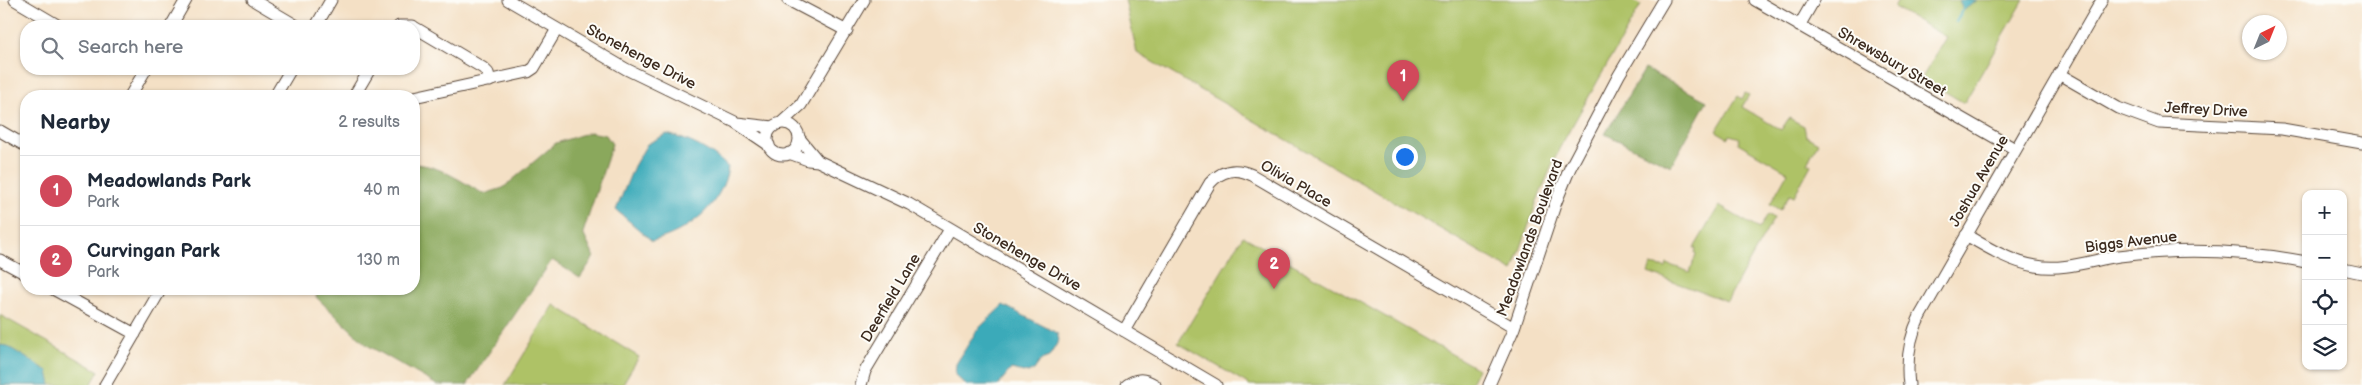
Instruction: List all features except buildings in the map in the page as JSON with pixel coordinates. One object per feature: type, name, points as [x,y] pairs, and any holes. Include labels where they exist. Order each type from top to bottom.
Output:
[{"type":"street","points":[[15,0],[49,20]]},
{"type":"street","points":[[174,20],[186,0]]},
{"type":"street","points":[[253,0],[288,20]]},
{"type":"street","points":[[319,20],[331,0]]},
{"type":"street","name":"Stonehenge Drive","points":[[508,0],[626,70],[735,122],[769,145]]},
{"type":"street","points":[[788,0],[847,31]]},
{"type":"street","points":[[801,106],[796,147],[789,153],[780,154],[769,145],[768,135],[777,125],[801,106],[864,0]]},
{"type":"street","name":"Meadowlands Boulevard","points":[[1488,385],[1514,328],[1556,202],[1570,168],[1620,75],[1664,0]]},
{"type":"street","name":"Shrewsbury Street","points":[[1755,0],[2015,149]]},
{"type":"street","points":[[1799,26],[1814,0]]},
{"type":"street","name":"Joshua Avenue","points":[[1909,385],[1907,365],[1912,333],[1923,310],[2102,0]]},
{"type":"street","points":[[420,96],[523,74],[534,68],[557,29]]},
{"type":"street","points":[[420,30],[483,68],[488,73],[490,81]]},
{"type":"street","name":"Jeffrey Drive","points":[[2059,74],[2118,108],[2159,123],[2282,129],[2362,143]]},
{"type":"street","points":[[134,90],[142,75]]},
{"type":"street","points":[[279,90],[287,75]]},
{"type":"street","points":[[358,90],[366,75]]},
{"type":"street","name":"Stonehenge Drive","points":[[735,122],[777,125]]},
{"type":"street","points":[[777,125],[790,124],[798,134]]},
{"type":"street","points":[[0,131],[20,143]]},
{"type":"street","name":"Stonehenge Drive","points":[[798,134],[818,161]]},
{"type":"street","name":"Stonehenge Drive","points":[[789,153],[808,160],[818,161],[898,198],[1216,385]]},
{"type":"street","name":"Olivia Place","points":[[1124,331],[1210,183],[1223,172],[1236,170],[1252,175],[1514,328]]},
{"type":"street","name":"Deerfield Lane","points":[[861,385],[865,371],[950,229]]},
{"type":"street","name":"Biggs Avenue","points":[[1966,235],[2007,257],[2045,267],[2062,266],[2119,256],[2182,251],[2239,252],[2302,261]]},
{"type":"street","points":[[0,260],[20,270]]},
{"type":"street","points":[[2347,270],[2362,273]]},
{"type":"street","points":[[64,295],[135,334]]},
{"type":"street","points":[[105,385],[158,295]]},
{"type":"street","points":[[1128,385],[1135,380],[1144,380],[1155,385]]},
{"type":"green space","points":[[1125,0],[1632,0],[1641,5],[1559,149],[1537,201],[1513,271],[1137,53]]},
{"type":"green space","points":[[1898,0],[2024,0],[1964,103],[1922,78],[1946,37],[1894,7]]},
{"type":"green space","points":[[1645,69],[1707,101],[1671,166],[1605,134]]},
{"type":"green space","points":[[1745,93],[1749,95],[1742,107],[1781,130],[1789,118],[1804,126],[1806,136],[1818,143],[1807,163],[1811,165],[1794,196],[1790,194],[1780,210],[1770,204],[1788,172],[1738,143],[1740,138],[1730,135],[1728,138],[1716,131],[1738,96],[1742,99]]},
{"type":"green space","points":[[590,132],[606,135],[612,144],[583,233],[594,257],[580,278],[552,260],[467,385],[437,385],[367,345],[316,297],[316,295],[420,295],[420,165],[442,171],[484,194],[503,188],[556,143]]},
{"type":"green space","points":[[1719,206],[1759,229],[1768,214],[1774,218],[1727,301],[1648,273],[1651,265],[1666,268],[1667,264],[1690,272],[1696,254],[1696,248],[1694,248]]},
{"type":"green space","points":[[1243,236],[1478,369],[1470,385],[1250,385],[1178,343]]},
{"type":"green space","points":[[554,305],[639,357],[622,385],[505,385]]},
{"type":"green space","points":[[0,315],[99,371],[91,385],[0,385]]},
{"type":"water","points":[[1959,0],[1977,0],[1963,11]]},
{"type":"water","points":[[667,134],[700,146],[728,167],[725,181],[719,193],[701,215],[678,231],[652,241],[616,210],[634,166],[647,144]]},
{"type":"water","points":[[1003,305],[1057,333],[1059,340],[1049,357],[1041,360],[1034,370],[1028,373],[1011,369],[998,385],[966,385],[955,375],[956,364],[977,330]]},
{"type":"water","points":[[0,345],[7,346],[48,371],[51,385],[0,385]]},
{"type":"waterway","points":[[1956,22],[1964,8]]},
{"type":"place","name":"Meadowlands Park","points":[[1403,101]]},
{"type":"place","name":"Curvingan Park","points":[[1274,289]]}]
